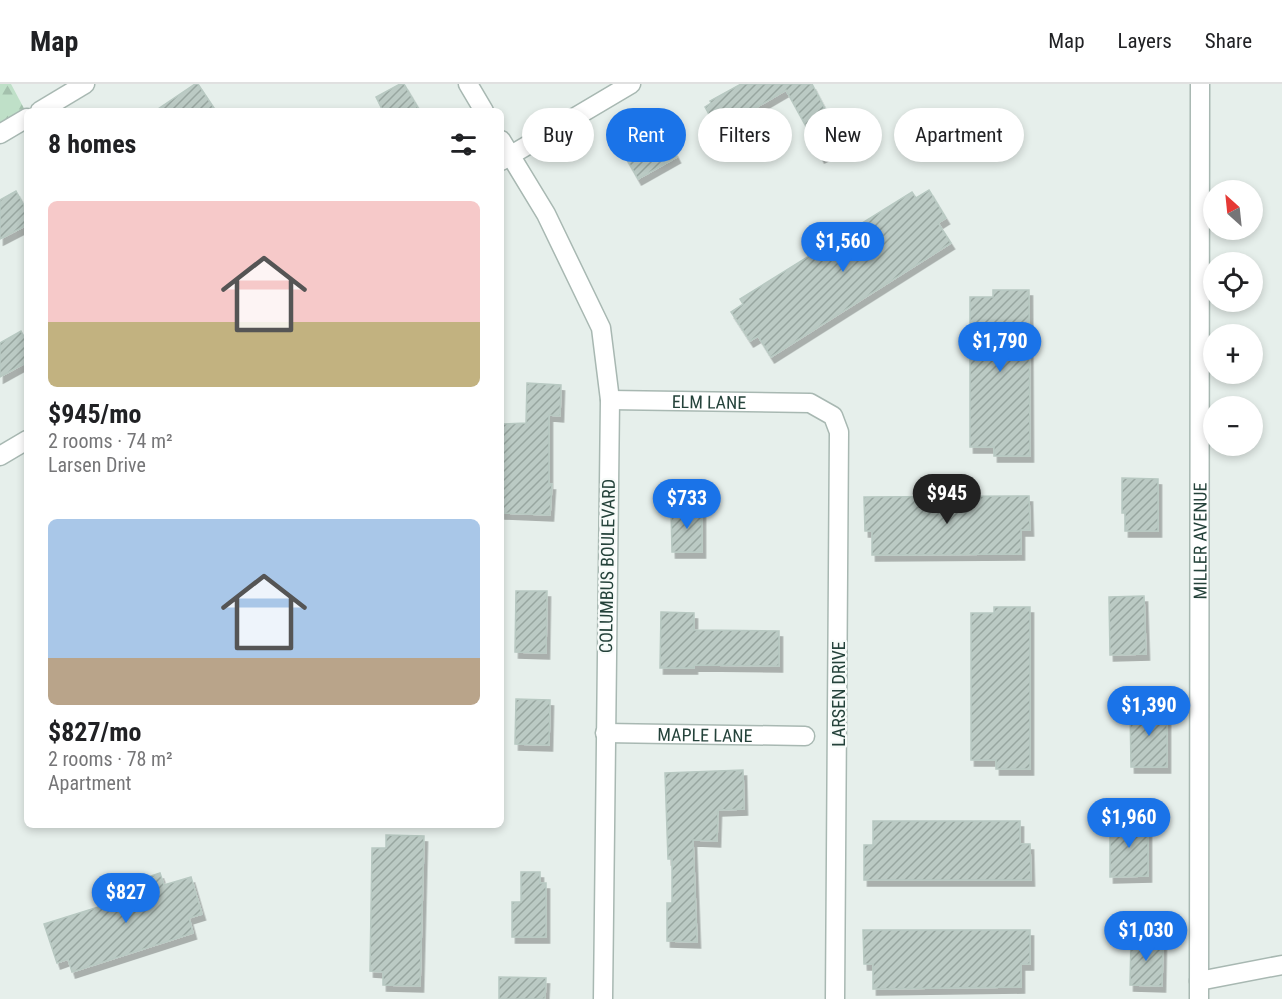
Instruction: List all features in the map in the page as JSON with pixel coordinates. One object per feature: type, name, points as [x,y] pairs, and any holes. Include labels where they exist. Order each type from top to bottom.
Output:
[{"type":"street","points":[[45,108],[85,84]]},
{"type":"street","points":[[468,84],[482,108]]},
{"type":"street","points":[[504,152],[631,84]]},
{"type":"street","name":"MILLER AVENUE","points":[[1199,990],[1200,84]]},
{"type":"street","points":[[0,134],[24,120]]},
{"type":"street","name":"COLUMBUS BOULEVARD","points":[[504,152],[546,214],[601,328],[610,400],[603,999]]},
{"type":"street","name":"ELM LANE","points":[[610,400],[810,403]]},
{"type":"street","name":"LARSEN DRIVE","points":[[810,403],[833,416],[839,432],[835,999]]},
{"type":"street","points":[[0,456],[24,442]]},
{"type":"street","name":"MAPLE LANE","points":[[605,733],[805,736]]},
{"type":"street","points":[[1199,990],[1282,965]]},
{"type":"green space","points":[[0,84],[11,84],[24,108],[24,116],[0,134]]},
{"type":"building","points":[[198,84],[214,108],[159,108]]},
{"type":"building","points":[[404,84],[418,108],[382,108],[376,97]]},
{"type":"building","points":[[741,84],[812,84],[825,108],[804,108],[804,123],[786,90],[755,108],[706,108],[711,103],[710,101]]},
{"type":"building","points":[[628,162],[668,162],[638,179]]},
{"type":"building","points":[[929,190],[946,218],[938,223],[951,243],[771,357],[758,336],[750,341],[731,312],[743,304],[740,299],[912,192],[916,198]]},
{"type":"building","points":[[16,191],[24,206],[24,227],[0,239],[0,200]]},
{"type":"building","points":[[993,290],[1029,290],[1030,456],[994,456],[994,447],[970,447],[970,297],[993,297]]},
{"type":"building","points":[[21,331],[24,336],[24,364],[0,377],[0,343]]},
{"type":"building","points":[[527,383],[561,385],[560,416],[549,415],[549,484],[552,484],[550,515],[504,513],[504,424],[526,423]]},
{"type":"building","points":[[1122,478],[1158,479],[1158,531],[1125,531],[1125,513],[1122,513]]},
{"type":"building","points":[[1029,496],[1030,530],[1021,530],[1021,554],[872,555],[872,531],[865,531],[864,497]]},
{"type":"building","points":[[671,508],[702,508],[702,552],[672,552]]},
{"type":"building","points":[[516,591],[547,591],[546,653],[515,652]]},
{"type":"building","points":[[1144,596],[1146,654],[1110,655],[1109,597]]},
{"type":"building","points":[[994,607],[1030,607],[1030,769],[996,769],[996,760],[971,760],[971,613],[994,613]]},
{"type":"building","points":[[661,612],[694,613],[694,630],[779,631],[779,666],[694,665],[694,668],[660,668]]},
{"type":"building","points":[[516,699],[550,700],[549,745],[515,744]]},
{"type":"building","points":[[1167,707],[1167,767],[1131,767],[1130,708]]},
{"type":"building","points":[[743,770],[744,809],[718,810],[717,841],[693,840],[697,942],[667,941],[667,903],[672,903],[672,859],[668,859],[665,773]]},
{"type":"building","points":[[873,821],[1020,821],[1020,844],[1030,844],[1031,880],[864,880],[864,845],[873,845]]},
{"type":"building","points":[[1110,822],[1148,822],[1148,876],[1110,877]]},
{"type":"building","points":[[386,835],[424,836],[420,986],[383,985],[383,972],[370,971],[372,848],[386,848]]},
{"type":"building","points":[[521,872],[540,872],[540,883],[546,883],[546,937],[512,937],[512,902],[521,902]]},
{"type":"building","points":[[160,873],[164,885],[191,877],[202,914],[189,918],[193,933],[72,972],[68,959],[57,963],[44,924],[140,894],[136,881]]},
{"type":"building","points":[[863,930],[1030,930],[1030,964],[1021,964],[1021,987],[873,989],[873,964],[864,964]]},
{"type":"building","points":[[1131,937],[1163,938],[1162,986],[1130,985]]},
{"type":"building","points":[[499,977],[546,978],[545,999],[499,999]]}]
